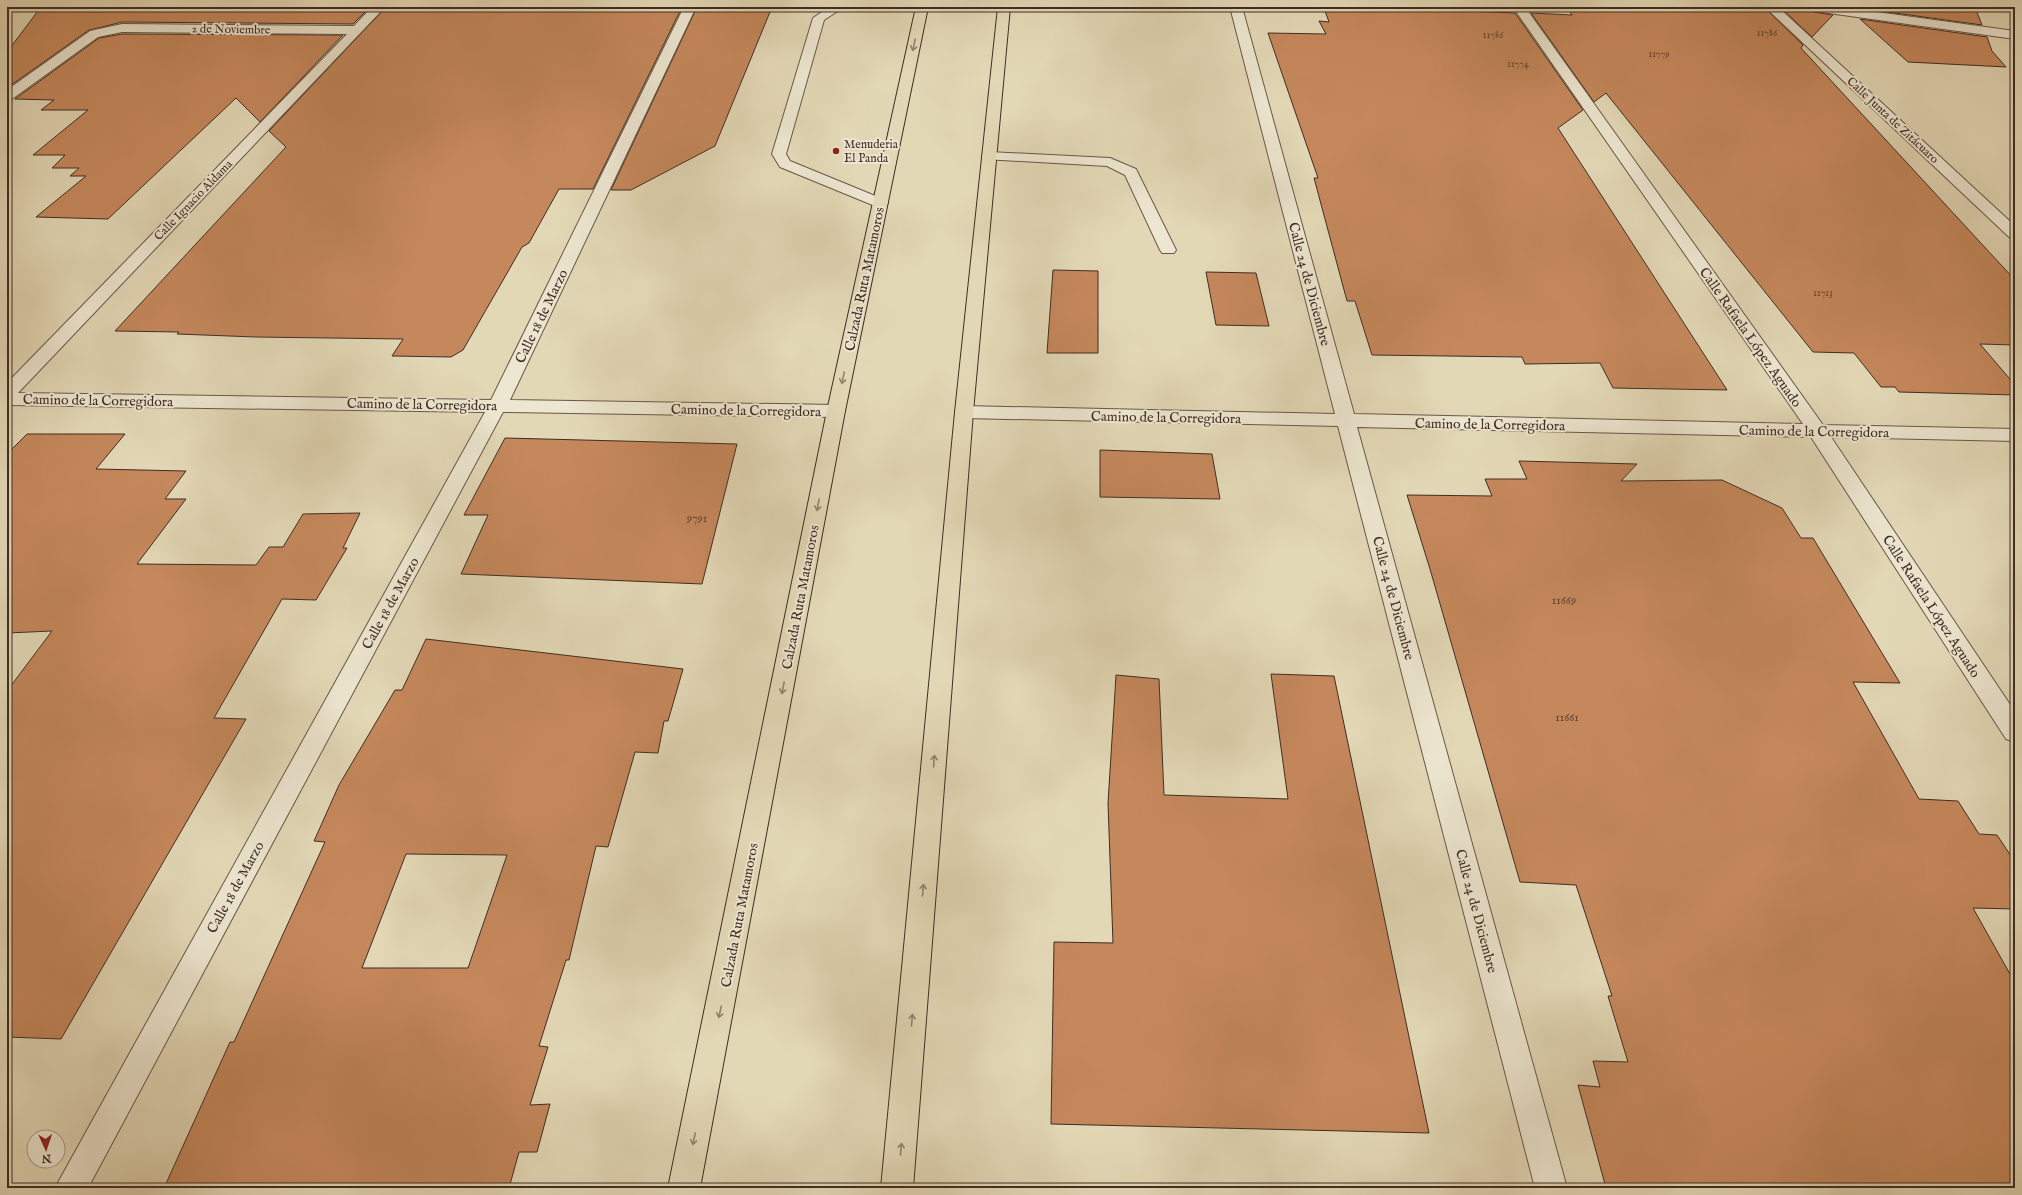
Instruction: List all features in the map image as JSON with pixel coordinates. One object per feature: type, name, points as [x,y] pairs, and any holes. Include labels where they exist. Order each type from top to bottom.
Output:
[{"type":"main road","name":"Calzada Ruta Matamoros","points":[[684,1188],[730,960],[836,411],[922,7]]},
{"type":"main road","points":[[897,1188],[964,412],[1004,7]]},
{"type":"street","name":"Calle Ignacio Aldama","points":[[7,394],[355,30],[379,7]]},
{"type":"street","name":"Calle 18 de Marzo","points":[[71,1188],[498,405],[690,7]]},
{"type":"street","points":[[838,7],[818,18],[779,154],[785,164],[880,203]]},
{"type":"street","name":"Calle 24 de Diciembre","points":[[1236,7],[1551,1188]]},
{"type":"street","name":"Calle Rafaela López Aguado","points":[[1520,7],[1818,432],[2015,732]]},
{"type":"street","name":"Calle Junta de Zitácuaro","points":[[1771,7],[2015,234]]},
{"type":"street","points":[[1814,7],[2015,35]]},
{"type":"street","name":"2 de Noviembre","points":[[7,96],[94,34],[106,30],[122,28],[355,30]]},
{"type":"street","points":[[990,156],[1110,162],[1131,172],[1168,250]]},
{"type":"street","name":"Camino de la Corregidora","points":[[7,399],[836,411]]},
{"type":"street","name":"Camino de la Corregidora","points":[[964,412],[1818,432],[2015,435]]},
{"type":"building","points":[[41,7],[370,7],[353,24],[122,22],[89,30],[7,88],[7,52]]},
{"type":"building","points":[[386,7],[682,7],[593,189],[559,189],[529,243],[522,247],[463,350],[451,357],[392,356],[403,339],[256,337],[177,334],[179,332],[115,331],[286,147],[269,131]]},
{"type":"building","points":[[697,7],[772,7],[715,146],[631,190],[611,190]]},
{"type":"building","points":[[1370,7],[1417,7],[1418,9],[1515,13],[1583,110],[1558,128],[1727,390],[1613,388],[1600,363],[1525,364],[1522,357],[1372,355],[1355,301],[1347,301],[1314,178],[1318,178],[1268,33],[1326,34],[1319,21],[1329,22],[1325,11],[1372,11]]},
{"type":"building","points":[[1567,7],[1764,7],[1803,45],[1801,48],[2015,280],[2015,345],[1980,344],[2015,385],[2015,395],[1899,392],[1895,387],[1881,387],[1854,353],[1813,352],[1606,93],[1594,102],[1531,13],[1572,15]]},
{"type":"building","points":[[1780,7],[1807,7],[1814,12],[1833,15],[1812,37]]},
{"type":"building","points":[[1851,7],[1975,7],[1982,25]]},
{"type":"building","points":[[1860,19],[1987,37],[1992,51],[2006,67],[1908,62]]},
{"type":"building","points":[[122,34],[343,35],[260,122],[236,98],[108,219],[36,217],[86,176],[70,176],[79,168],[52,168],[65,155],[33,155],[88,110],[41,110],[54,100],[15,99],[99,38]]},
{"type":"building","points":[[1053,270],[1098,271],[1098,353],[1047,353]]},
{"type":"building","points":[[1206,272],[1256,273],[1269,326],[1216,325]]},
{"type":"building","points":[[27,434],[125,434],[96,469],[186,471],[165,499],[186,499],[137,564],[256,565],[269,547],[283,547],[303,514],[360,513],[343,548],[347,548],[316,600],[282,599],[214,718],[246,719],[61,1039],[7,1037],[7,691],[52,631],[7,633],[7,454]]},
{"type":"building","points":[[505,438],[737,444],[702,584],[461,574],[488,515],[464,515]]},
{"type":"building","points":[[1100,450],[1212,454],[1220,499],[1100,497]]},
{"type":"building","points":[[1519,461],[1637,464],[1621,481],[1722,480],[1782,508],[1801,538],[1813,538],[1900,683],[1853,682],[1919,799],[1958,801],[1979,834],[1997,835],[2015,862],[2015,909],[1973,908],[2015,983],[2015,1188],[1606,1188],[1578,1085],[1600,1087],[1593,1061],[1628,1062],[1608,996],[1612,996],[1576,885],[1520,882],[1430,569],[1407,495],[1492,496],[1485,479],[1527,479]]},
{"type":"building","points":[[426,639],[683,669],[668,721],[664,721],[658,753],[635,752],[608,847],[596,846],[569,960],[566,960],[539,1046],[548,1047],[530,1105],[550,1104],[537,1152],[519,1152],[509,1188],[164,1188],[230,1042],[234,1042],[325,842],[314,841],[339,785],[395,690],[402,690]],"holes":[[[406,854],[507,855],[468,968],[362,968]]]},
{"type":"building","points":[[1271,674],[1334,676],[1429,1133],[1051,1124],[1054,942],[1113,943],[1108,803],[1116,675],[1159,679],[1164,795],[1288,799]]},
{"type":"place","name":"Menuderia El Panda","points":[[836,151]]}]
